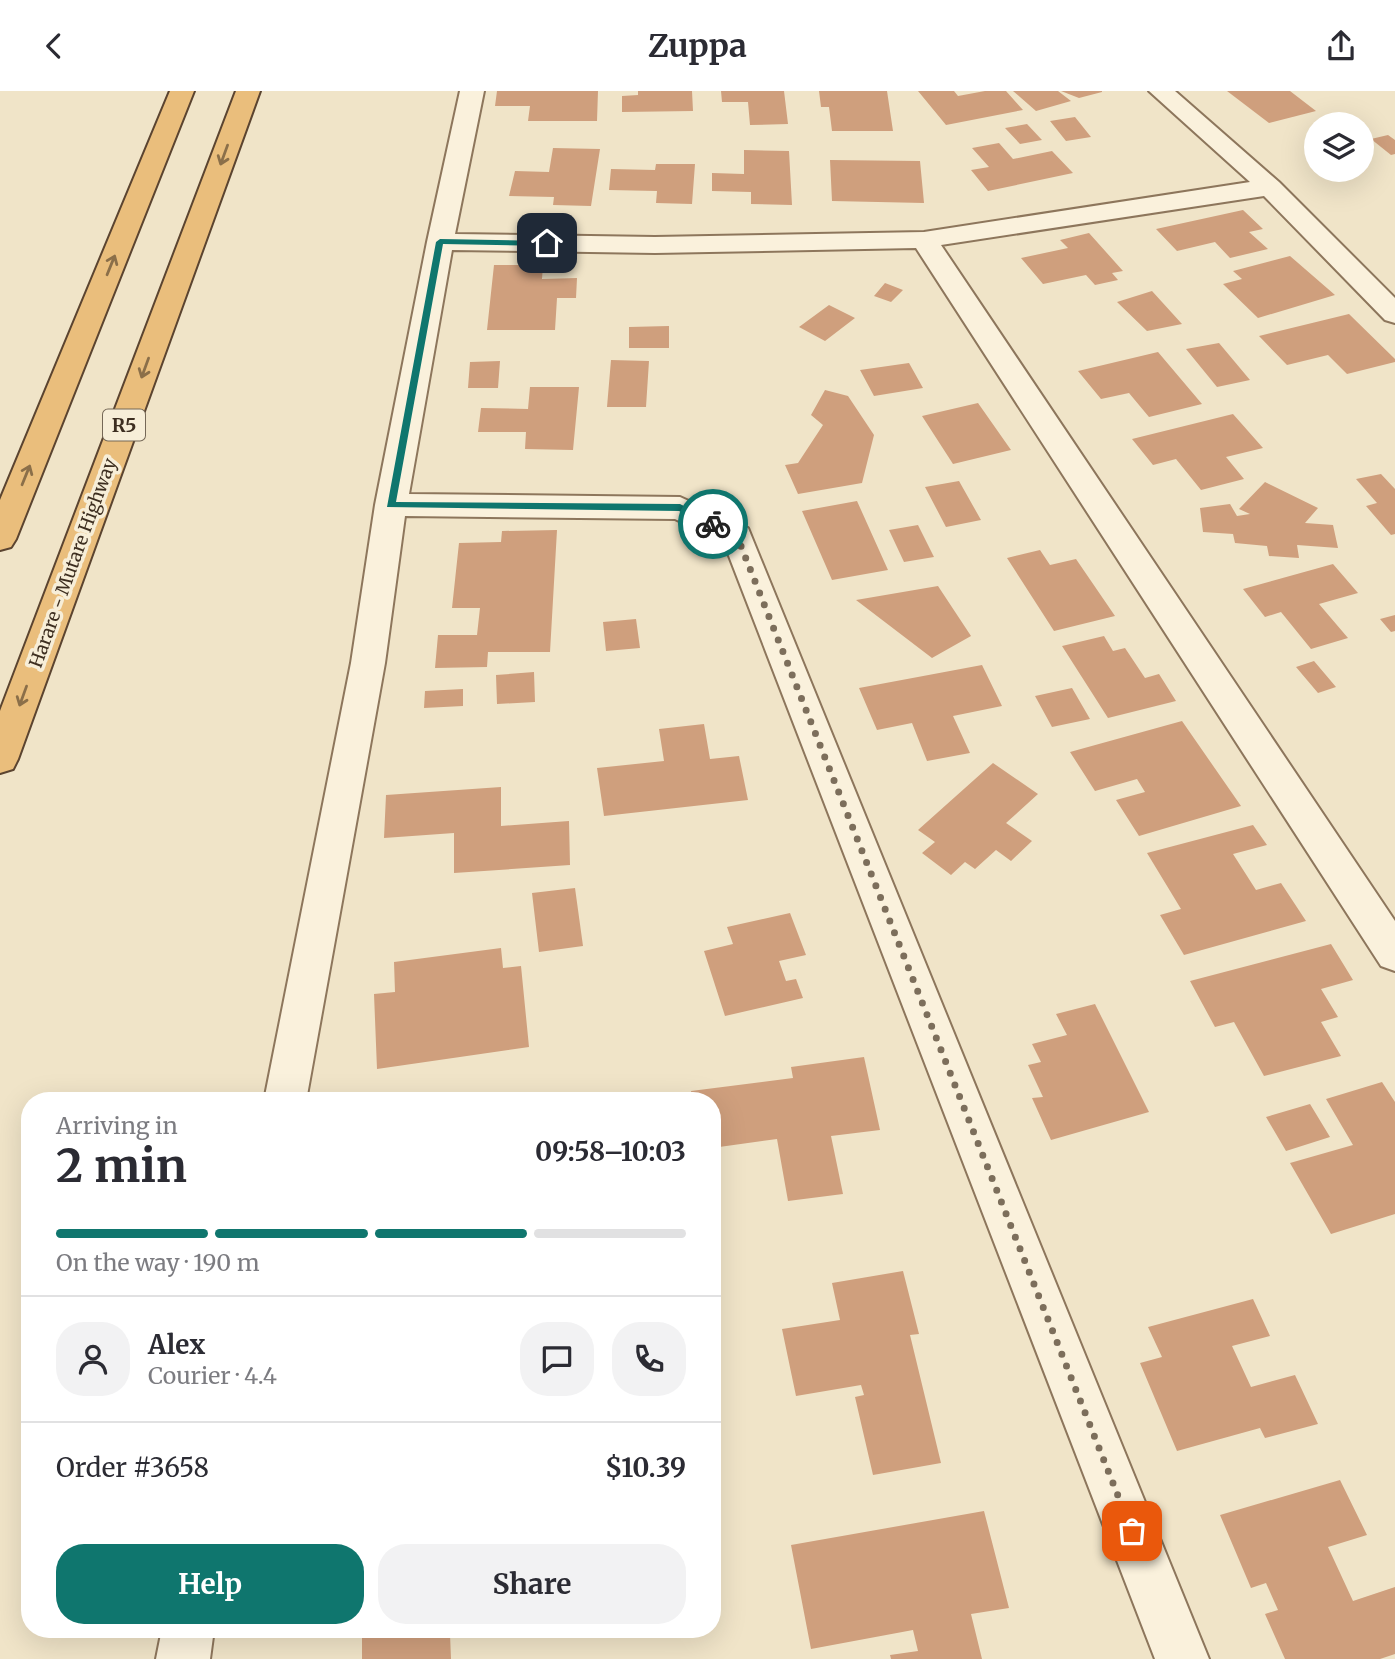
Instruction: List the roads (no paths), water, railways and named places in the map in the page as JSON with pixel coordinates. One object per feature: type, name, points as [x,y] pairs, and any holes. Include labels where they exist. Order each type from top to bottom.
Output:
[{"type":"highway","points":[[0,538],[182,91]]},
{"type":"highway","name":"Harare - Mutare Highway","points":[[0,759],[248,91]]},
{"type":"street","points":[[287,1092],[368,663],[391,505],[440,242],[472,91]]},
{"type":"street","points":[[1161,91],[1270,187],[1395,314]]},
{"type":"street","points":[[440,242],[655,245],[924,240],[1270,187]]},
{"type":"street","points":[[924,240],[1395,954]]},
{"type":"street","points":[[391,505],[680,507],[737,536],[1182,1659]]},
{"type":"street","points":[[183,1659],[186,1638]]}]
